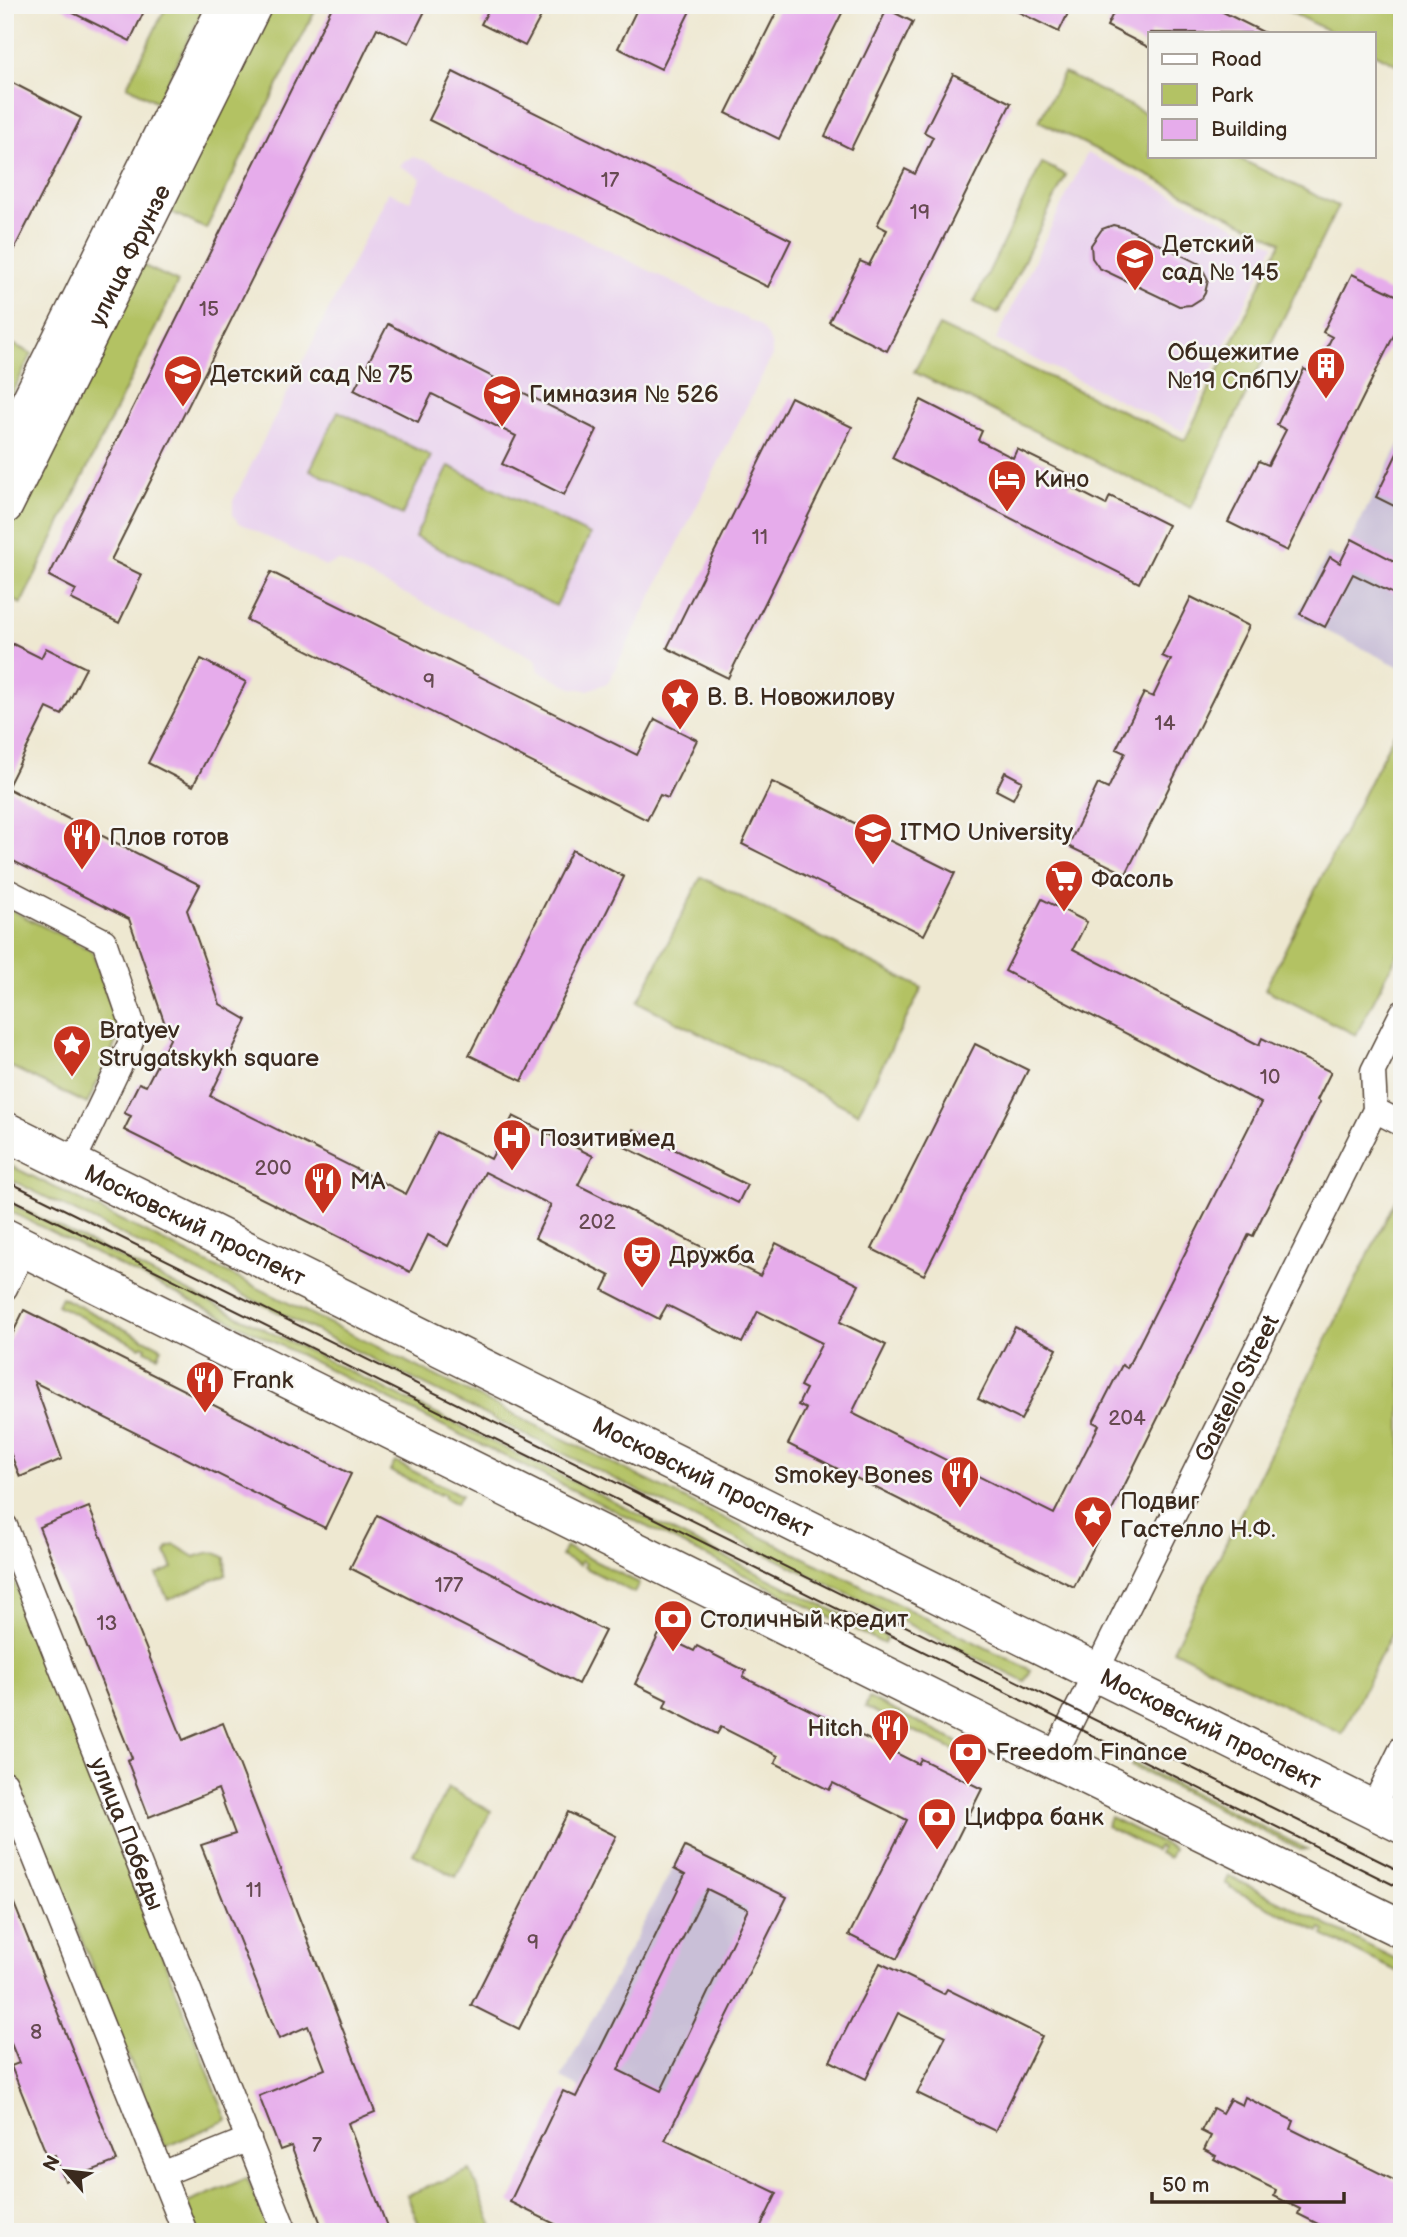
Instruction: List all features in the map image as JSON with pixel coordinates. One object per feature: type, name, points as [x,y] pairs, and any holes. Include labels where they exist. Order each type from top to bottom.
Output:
[{"type":"main road","name":"Московский проспект","points":[[5,1131],[1387,1816]]},
{"type":"main road","points":[[15,1243],[1402,1929]]},
{"type":"street","name":"улица Фрунзе","points":[[5,450],[226,5]]},
{"type":"street","name":"улица Фрунзе","points":[[5,506],[254,5]]},
{"type":"street","points":[[5,890],[104,942],[132,1023],[130,1044],[72,1164]]},
{"type":"street","name":"Gastello Street","points":[[1053,1758],[1375,1110],[1373,1071],[1402,1013]]},
{"type":"street","points":[[1375,1110],[1402,1124]]},
{"type":"street","points":[[5,1288],[15,1243]]},
{"type":"street","name":"улица Победы","points":[[5,1526],[285,2232]]},
{"type":"street","points":[[1387,1816],[1402,1748]]},
{"type":"street","points":[[5,1783],[186,2232]]},
{"type":"street","points":[[162,2174],[249,2139]]},
{"type":"shaded area","name":"Детский сад № 145","points":[[1087,153],[1274,245],[1183,431],[996,340]]},
{"type":"shaded area","name":"Гимназия № 526","points":[[413,157],[430,162],[759,325],[767,334],[772,347],[772,356],[608,683],[588,690],[572,688],[539,671],[536,659],[339,561],[325,566],[238,522],[233,515],[233,501],[388,192],[410,201],[421,178],[400,166]]},
{"type":"shaded area","points":[[1402,439],[1402,668],[1296,616],[1328,553],[1341,559]]},
{"type":"shaded area","points":[[685,1845],[787,1897],[670,2133],[561,2078]]},
{"type":"green space","points":[[167,5],[206,5],[157,102],[127,86]]},
{"type":"green space","points":[[269,5],[318,5],[206,229],[167,210]]},
{"type":"green space","points":[[1276,5],[1402,5],[1402,67],[1376,54],[1376,32],[1331,32]]},
{"type":"green space","points":[[1064,73],[1148,114],[1148,158],[1238,158],[1338,206],[1191,508],[914,372],[939,326],[1185,440],[1281,242],[1039,121]]},
{"type":"green space","points":[[1042,163],[1066,175],[998,314],[974,302]]},
{"type":"green space","points":[[140,264],[178,282],[21,604],[5,596],[5,539]]},
{"type":"green space","points":[[5,340],[32,354],[5,407]]},
{"type":"green space","points":[[338,411],[431,456],[402,515],[310,470]]},
{"type":"green space","points":[[449,466],[590,535],[556,606],[415,537]]},
{"type":"green space","points":[[1402,718],[1402,945],[1356,1035],[1265,989]]},
{"type":"green space","points":[[701,877],[922,988],[858,1113],[638,1002]]},
{"type":"green space","points":[[5,907],[92,951],[118,1029],[118,1038],[87,1104],[5,1064]]},
{"type":"green space","points":[[5,1163],[1031,1670],[1025,1682],[5,1177]]},
{"type":"green space","points":[[1400,1191],[1402,1612],[1342,1734],[1173,1650]]},
{"type":"green space","points":[[5,1201],[887,1637],[884,1644],[5,1209]]},
{"type":"green space","points":[[61,1297],[162,1348],[158,1356],[145,1350],[146,1347],[140,1347],[57,1305]]},
{"type":"green space","points":[[395,1462],[461,1495],[456,1504],[441,1493],[440,1495],[390,1471]]},
{"type":"green space","points":[[175,1545],[195,1557],[210,1553],[221,1555],[225,1558],[226,1574],[168,1600],[157,1575],[173,1568],[166,1553],[169,1547]]},
{"type":"green space","points":[[566,1547],[639,1583],[634,1593],[584,1567],[585,1564],[581,1561],[579,1565],[561,1556]]},
{"type":"green space","points":[[5,1559],[227,2120],[165,2147],[5,1749]]},
{"type":"green space","points":[[869,1698],[982,1754],[977,1762],[970,1759],[971,1756],[965,1756],[865,1707]]},
{"type":"green space","points":[[1133,1763],[1307,1849],[1301,1850],[1131,1766]]},
{"type":"green space","points":[[448,1788],[491,1811],[456,1877],[413,1854]]},
{"type":"green space","points":[[1110,1817],[1173,1849],[1169,1858],[1159,1853],[1161,1848],[1157,1847],[1155,1851],[1106,1826]]},
{"type":"green space","points":[[1228,1876],[1402,1962],[1402,1974],[1323,1935],[1325,1931],[1321,1929],[1319,1932],[1230,1888],[1225,1883]]},
{"type":"green space","points":[[470,2170],[495,2232],[422,2232],[407,2195]]},
{"type":"green space","points":[[247,2178],[269,2232],[198,2232],[187,2203]]},
{"type":"building","points":[[57,5],[147,5],[130,41]]},
{"type":"building","points":[[333,5],[428,5],[409,43],[377,28],[111,560],[142,575],[119,623],[71,599],[76,590],[49,576]]},
{"type":"building","points":[[491,5],[547,5],[525,46],[481,24]]},
{"type":"building","points":[[639,5],[693,5],[661,69],[618,48]]},
{"type":"building","points":[[780,5],[846,5],[779,139],[726,113]]},
{"type":"building","points":[[1004,5],[1072,5],[1059,32]]},
{"type":"building","points":[[1117,5],[1209,5],[1263,32],[1148,32],[1148,47],[1107,26]]},
{"type":"building","points":[[887,9],[913,22],[851,149],[825,136]]},
{"type":"building","points":[[453,72],[791,240],[768,287],[429,120]]},
{"type":"building","points":[[953,74],[1011,103],[887,351],[829,322],[860,261],[869,265],[887,230],[877,225],[905,169],[915,174],[933,137],[924,132]]},
{"type":"building","points":[[5,79],[81,118],[5,267]]},
{"type":"building","points":[[1113,225],[1126,228],[1200,264],[1208,280],[1202,298],[1191,305],[1179,306],[1099,268],[1092,258],[1091,245],[1102,229]]},
{"type":"building","name":"Общежитие №19 СпбПУ","points":[[1352,274],[1402,298],[1402,319],[1287,551],[1228,522],[1259,461],[1268,465],[1286,430],[1277,425],[1304,369],[1314,374],[1332,337],[1323,332]]},
{"type":"building","points":[[388,324],[597,430],[564,495],[502,464],[516,436],[432,394],[418,422],[354,390]]},
{"type":"building","points":[[791,397],[852,427],[728,678],[667,648]]},
{"type":"building","points":[[921,400],[982,431],[978,440],[1013,458],[1017,449],[1074,477],[1069,486],[1106,505],[1110,496],[1168,525],[1139,583],[892,458]]},
{"type":"building","points":[[1402,443],[1402,510],[1376,497]]},
{"type":"building","points":[[1352,539],[1402,565],[1402,598],[1353,574],[1325,627],[1300,614],[1330,557],[1340,563]]},
{"type":"building","points":[[271,572],[637,755],[655,719],[697,740],[668,798],[660,795],[647,820],[247,620]]},
{"type":"building","points":[[1191,597],[1249,626],[1126,874],[1068,846],[1098,784],[1108,789],[1125,753],[1116,749],[1144,693],[1153,697],[1171,660],[1162,656]]},
{"type":"building","points":[[13,644],[41,658],[46,648],[86,668],[62,715],[47,708],[7,788],[200,885],[187,910],[220,1004],[247,1020],[210,1096],[406,1194],[437,1132],[491,1159],[513,1116],[593,1156],[578,1185],[760,1276],[776,1243],[859,1285],[840,1322],[886,1345],[852,1413],[1054,1514],[1099,1425],[1093,1422],[1122,1365],[1127,1368],[1261,1103],[1005,971],[1042,899],[1087,922],[1073,949],[1259,1045],[1262,1038],[1331,1072],[1317,1100],[1320,1102],[1253,1236],[1249,1234],[1074,1587],[788,1444],[806,1409],[798,1405],[806,1389],[800,1386],[822,1343],[758,1311],[742,1343],[667,1305],[659,1319],[603,1290],[610,1276],[535,1238],[551,1205],[485,1172],[448,1246],[428,1235],[410,1272],[124,1130],[131,1116],[124,1113],[139,1083],[146,1086],[170,1039],[129,919],[5,857],[5,659]]},
{"type":"building","points":[[201,659],[246,682],[193,786],[148,763]]},
{"type":"building","points":[[1005,772],[1022,781],[1013,799],[996,790]]},
{"type":"building","points":[[772,782],[955,873],[924,935],[742,844]]},
{"type":"building","points":[[572,850],[624,877],[522,1081],[469,1055]]},
{"type":"building","points":[[975,1044],[1028,1070],[924,1275],[872,1249]]},
{"type":"building","points":[[633,1129],[747,1185],[738,1203],[625,1147]]},
{"type":"building","points":[[24,1310],[351,1474],[325,1528],[34,1382],[62,1459],[20,1477],[5,1440],[5,1349]]},
{"type":"building","points":[[1015,1327],[1057,1349],[1021,1420],[978,1399]]},
{"type":"building","points":[[89,1507],[183,1740],[223,1723],[375,2112],[348,2123],[389,2232],[324,2232],[291,2146],[280,2150],[259,2096],[325,2069],[308,2026],[279,2039],[201,1845],[235,1834],[218,1789],[149,1817],[127,1760],[132,1758],[39,1527]]},
{"type":"building","points":[[377,1515],[605,1631],[578,1684],[350,1568]]},
{"type":"building","points":[[659,1634],[694,1651],[697,1646],[746,1671],[743,1677],[918,1764],[921,1759],[982,1789],[897,1959],[849,1935],[907,1820],[833,1783],[829,1790],[775,1763],[778,1756],[721,1727],[717,1734],[664,1707],[667,1700],[635,1684]]},
{"type":"building","points":[[568,1812],[616,1836],[519,2029],[471,2005]]},
{"type":"building","points":[[685,1847],[787,1897],[665,2140],[777,2193],[758,2232],[571,2232],[510,2202],[563,2091],[576,2097],[611,2027],[685,1875],[674,1869]],"holes":[[[707,1889],[748,1909],[661,2091],[618,2070]]]},
{"type":"building","points":[[5,1881],[117,2161],[65,2181],[55,2155],[48,2158],[11,2066],[19,2063],[5,2029]]},
{"type":"building","points":[[880,1963],[944,1994],[947,1989],[1042,2036],[995,2131],[917,2093],[946,2036],[898,2013],[866,2079],[830,2061]]},
{"type":"building","points":[[1245,2097],[1294,2121],[1291,2129],[1402,2184],[1402,2232],[1334,2232],[1298,2214],[1300,2209],[1274,2196],[1276,2190],[1214,2159],[1216,2156],[1204,2150],[1211,2136],[1201,2131],[1213,2108],[1222,2113],[1230,2099],[1242,2105]]},
{"type":"tram line","points":[[5,1180],[1402,1872]]},
{"type":"tram line","points":[[5,1196],[1402,1889]]},
{"type":"place","name":"Детский сад № 145","points":[[1135,292]]},
{"type":"place","name":"Общежитие №19 СпбПУ","points":[[1326,400]]},
{"type":"place","name":"Детский сад № 75","points":[[183,408]]},
{"type":"place","name":"Гимназия № 526","points":[[502,428]]},
{"type":"place","name":"Кино","points":[[1007,513]]},
{"type":"place","name":"В. В. Новожилову","points":[[680,731]]},
{"type":"place","name":"ITMO University","points":[[873,866]]},
{"type":"place","name":"Плов готов","points":[[82,871]]},
{"type":"place","name":"Фасоль","points":[[1064,913]]},
{"type":"place","name":"Bratyev Strugatskykh square","points":[[72,1078]]},
{"type":"place","name":"Позитивмед","points":[[512,1172]]},
{"type":"place","name":"MA","points":[[323,1215]]},
{"type":"place","name":"Дружба","points":[[642,1289]]},
{"type":"place","name":"Frank","points":[[205,1414]]},
{"type":"place","name":"Smokey Bones","points":[[960,1509]]},
{"type":"place","name":"Подвиг Гастелло Н.Ф.","points":[[1093,1549]]},
{"type":"place","name":"Столичный кредит","points":[[673,1653]]},
{"type":"place","name":"Hitch","points":[[890,1762]]},
{"type":"place","name":"Freedom Finance","points":[[968,1786]]},
{"type":"place","name":"Цифра банк","points":[[937,1851]]}]
